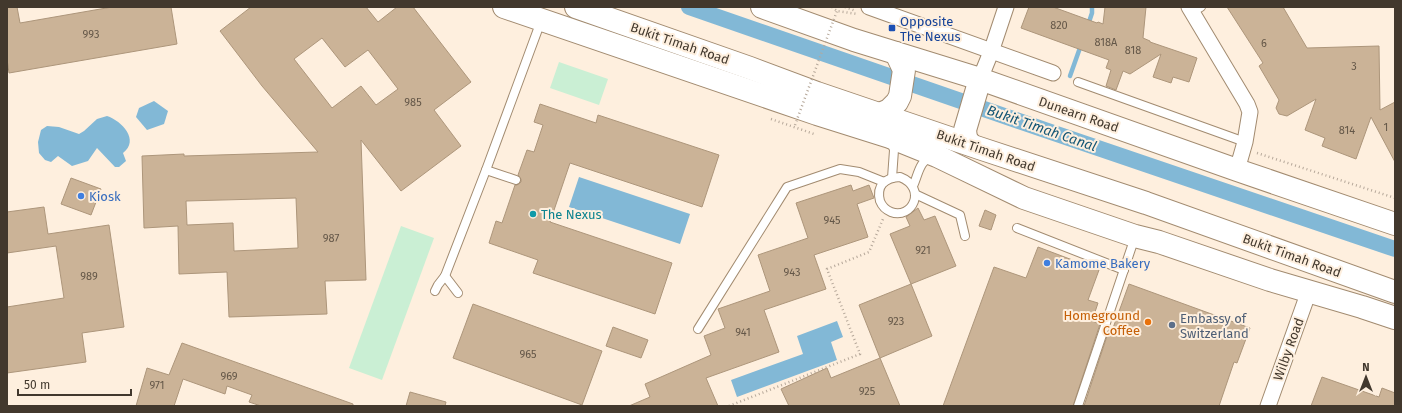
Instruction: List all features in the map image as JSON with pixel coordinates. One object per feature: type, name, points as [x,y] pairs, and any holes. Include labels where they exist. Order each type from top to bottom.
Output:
[{"type":"highway","points":[[504,7],[809,112],[890,137],[937,156],[1024,198],[1270,280],[1395,318]]},
{"type":"highway","points":[[575,7],[576,23],[582,33]]},
{"type":"highway","name":"Bukit Timah Road","points":[[575,7],[817,93],[1146,202],[1395,292]]},
{"type":"highway","name":"Dunearn Road","points":[[762,7],[854,40],[980,79],[1395,224]]},
{"type":"highway","points":[[880,114],[889,110],[897,102],[900,96],[904,70],[896,53]]},
{"type":"highway","points":[[970,144],[966,138],[965,130],[980,79]]},
{"type":"highway","points":[[1146,202],[1145,222],[1159,242]]},
{"type":"street","points":[[980,79],[1006,7]]},
{"type":"street","points":[[1194,9],[1249,108],[1250,112],[1245,142],[1237,170]]},
{"type":"street","points":[[866,11],[1053,73]]},
{"type":"street","name":"Wilby Road","points":[[1268,406],[1309,291]]},
{"type":"lane","points":[[435,291],[445,276],[541,20]]},
{"type":"lane","points":[[1078,82],[1245,142]]},
{"type":"lane","points":[[890,137],[894,150],[892,178]]},
{"type":"lane","points":[[937,156],[926,158],[923,163],[914,190],[914,202],[909,209],[902,213],[894,213],[886,210],[881,204],[879,189],[884,182],[892,178],[900,177],[908,180],[914,190],[960,215],[965,236]]},
{"type":"lane","points":[[698,329],[787,187],[840,169],[860,172],[884,182]]},
{"type":"lane","points":[[486,170],[516,180]]},
{"type":"lane","points":[[1017,228],[1124,270]]},
{"type":"lane","points":[[1078,406],[1135,236]]},
{"type":"lane","points":[[445,276],[458,293]]},
{"type":"path","points":[[832,7],[837,11],[866,11]]},
{"type":"path","points":[[795,125],[837,11]]},
{"type":"path","points":[[729,406],[860,354],[827,269],[869,252],[886,210]]},
{"type":"green space","points":[[559,62],[608,79],[599,105],[550,88]]},
{"type":"green space","points":[[401,226],[434,238],[382,380],[349,368]]},
{"type":"water","points":[[154,101],[168,111],[164,124],[147,130],[136,117],[139,108]]},
{"type":"water","points":[[107,116],[113,118],[123,126],[129,137],[130,142],[128,148],[123,153],[126,161],[119,167],[115,167],[97,148],[88,161],[72,166],[58,156],[51,162],[45,160],[39,153],[38,142],[41,130],[47,126],[59,127],[79,134],[97,119]]},
{"type":"water","points":[[579,177],[690,214],[680,244],[569,207]]},
{"type":"water","points":[[837,321],[843,337],[831,342],[837,360],[737,397],[731,380],[803,354],[797,336]]},
{"type":"building","points":[[7,7],[17,7],[20,23],[112,7],[171,7],[177,44],[9,73],[7,59]]},
{"type":"building","points":[[251,7],[366,7],[378,22],[397,7],[413,7],[471,82],[434,110],[461,146],[401,191],[361,140],[366,280],[325,281],[327,314],[229,317],[227,272],[179,274],[178,226],[144,228],[142,156],[318,152],[262,86],[220,31]],"holes":[[[322,38],[345,67],[368,50],[398,89],[376,105],[361,86],[332,108],[294,59]],[[296,198],[298,248],[234,251],[233,223],[187,225],[186,201]]]},
{"type":"building","points":[[1029,7],[1053,7],[1103,24],[1105,7],[1146,7],[1143,38],[1150,42],[1197,58],[1189,82],[1173,77],[1171,83],[1153,77],[1161,54],[1130,74],[1123,71],[1116,90],[1106,86],[1111,70],[1106,68],[1109,60],[1021,28]]},
{"type":"building","points":[[1227,7],[1283,7],[1307,48],[1379,46],[1380,110],[1395,102],[1395,162],[1371,117],[1356,159],[1322,146],[1325,138],[1305,130],[1316,99],[1287,116],[1279,114],[1276,108],[1279,100],[1259,66],[1263,63]]},
{"type":"building","name":"The Nexus","points":[[540,104],[596,123],[598,115],[719,155],[702,207],[570,163],[550,222],[672,263],[655,314],[533,273],[538,260],[489,243],[496,221],[502,223],[515,185],[521,182],[518,175],[527,150],[534,152],[543,125],[534,122]]},
{"type":"building","name":"Kiosk","points":[[71,178],[101,189],[91,215],[61,204]]},
{"type":"building","points":[[851,185],[853,191],[869,185],[874,198],[857,204],[868,237],[814,255],[826,289],[764,310],[779,352],[706,378],[718,406],[629,406],[650,397],[645,384],[711,355],[704,336],[725,328],[718,309],[770,291],[758,255],[808,238],[796,203]]},
{"type":"building","points":[[44,207],[48,234],[109,225],[124,327],[82,333],[86,362],[7,373],[7,307],[64,298],[56,246],[7,253],[7,212]]},
{"type":"building","points":[[918,208],[924,220],[935,216],[956,266],[911,284],[890,234],[910,226],[906,217]]},
{"type":"building","points":[[985,210],[996,215],[991,230],[979,226]]},
{"type":"building","points":[[1038,247],[1099,270],[1088,300],[1098,303],[1092,321],[1100,324],[1073,406],[943,406],[994,267],[1026,278]]},
{"type":"building","points":[[911,284],[932,336],[880,358],[859,305]]},
{"type":"building","points":[[1129,284],[1250,328],[1237,363],[1234,362],[1219,406],[1084,406],[1110,327],[1113,328]]},
{"type":"building","points":[[473,304],[602,351],[582,405],[453,358]]},
{"type":"building","points":[[613,327],[648,340],[641,358],[606,346]]},
{"type":"building","points":[[182,343],[353,404],[353,406],[261,406],[249,402],[252,395],[227,386],[225,394],[183,379],[174,406],[136,406],[147,368],[169,375]]},
{"type":"building","points":[[880,358],[900,406],[789,406],[781,389],[827,368],[831,378]]},
{"type":"building","points":[[1322,377],[1379,397],[1382,388],[1395,393],[1395,406],[1311,406]]},
{"type":"building","points":[[410,392],[446,402],[445,406],[406,406]]},
{"type":"waterway","name":"Bukit Timah Canal","points":[[689,7],[1395,249]]},
{"type":"waterway","points":[[1088,25],[1092,13],[1092,7]]},
{"type":"waterway","points":[[1070,76],[1081,45]]},
{"type":"place","name":"Opposite The Nexus","points":[[892,28]]},
{"type":"place","name":"Kiosk","points":[[81,196]]},
{"type":"place","name":"The Nexus","points":[[533,214]]},
{"type":"place","name":"Kamome Bakery","points":[[1047,263]]},
{"type":"place","name":"Homeground Coffee","points":[[1148,322]]},
{"type":"place","name":"Embassy of Switzerland","points":[[1172,325]]}]
